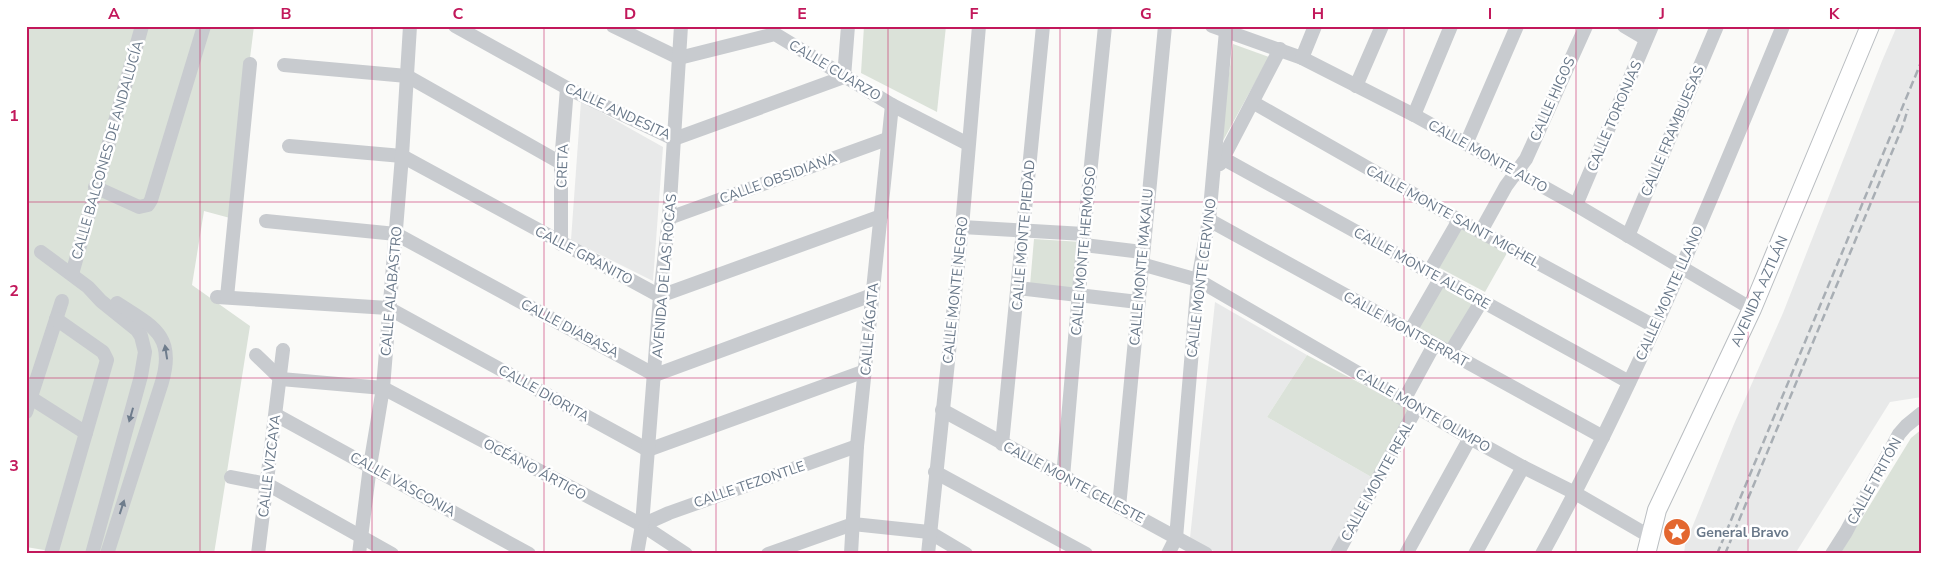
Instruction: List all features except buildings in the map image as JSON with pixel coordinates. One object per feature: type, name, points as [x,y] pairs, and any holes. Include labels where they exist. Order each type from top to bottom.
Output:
[{"type":"main road","name":"AVENIDA AZTLÁN","points":[[1646,554],[1657,510],[1752,309],[1870,26]]},
{"type":"street","name":"CALLE BALCONES DE ANDALUCÍA","points":[[72,274],[142,26]]},
{"type":"street","points":[[95,187],[140,207],[148,205],[204,26]]},
{"type":"street","name":"CALLE ALABASTRO","points":[[359,554],[382,388],[396,234],[410,26]]},
{"type":"street","name":"CALLE ANDESITA","points":[[455,26],[567,88],[674,139],[844,77]]},
{"type":"street","points":[[613,26],[679,58]]},
{"type":"street","name":"AVENIDA DE LAS ROCAS","points":[[637,554],[642,525],[660,296],[669,218],[681,26]]},
{"type":"street","points":[[844,77],[848,26]]},
{"type":"street","name":"CALLE MONTE NEGRO","points":[[928,554],[962,227],[979,26]]},
{"type":"street","name":"CALLE MONTE PIEDAD","points":[[1002,444],[1043,26]]},
{"type":"street","name":"CALLE MONTE HERMOSO","points":[[1063,477],[1105,26]]},
{"type":"street","name":"CALLE MONTE MAKALU","points":[[1119,507],[1165,26]]},
{"type":"street","name":"CALLE MONTE ALTO","points":[[1212,26],[1302,58],[1414,116],[1576,205],[1752,309]]},
{"type":"street","points":[[1302,58],[1315,26]]},
{"type":"street","points":[[1356,86],[1382,26]]},
{"type":"street","points":[[1414,116],[1451,26]]},
{"type":"street","points":[[1466,144],[1517,26]]},
{"type":"street","name":"CALLE HIGOS","points":[[1518,172],[1526,159],[1586,26]]},
{"type":"street","points":[[1624,26],[1649,33]]},
{"type":"street","name":"CALLE FRAMBUESAS","points":[[1628,236],[1717,26]]},
{"type":"street","name":"CALLE MONTE LLANO","points":[[1542,554],[1603,437],[1682,269],[1783,26]]},
{"type":"street","name":"CALLE CUARZO","points":[[679,58],[775,30],[844,77],[892,105],[968,144]]},
{"type":"street","points":[[1220,156],[1226,31]]},
{"type":"street","name":"CALLE TORONJAS","points":[[1576,205],[1649,33]]},
{"type":"street","points":[[1220,156],[1254,103],[1280,49]]},
{"type":"street","name":"CALLE DIORITA","points":[[250,64],[222,297],[388,308],[648,450]]},
{"type":"street","points":[[284,65],[407,76],[561,163]]},
{"type":"street","name":"CRETA","points":[[561,244],[561,163],[567,88]]},
{"type":"street","name":"CALLE MONTE SAINT MICHEL","points":[[1254,103],[1459,220],[1654,326]]},
{"type":"street","name":"CALLE ÁGATA","points":[[851,554],[858,446],[887,139],[892,105]]},
{"type":"street","name":"CALLE OBSIDIANA","points":[[669,218],[887,139]]},
{"type":"street","name":"CALLE GRANITO","points":[[290,146],[402,156],[561,244],[660,296]]},
{"type":"street","name":"CALLE MONTE CERVINO","points":[[1168,554],[1176,538],[1198,280],[1209,220],[1213,177],[1220,156]]},
{"type":"street","name":"CALLE MONTE ALEGRE","points":[[1220,156],[1481,302],[1629,382]]},
{"type":"street","points":[[1481,231],[1506,186],[1518,172]]},
{"type":"street","points":[[660,296],[881,216]]},
{"type":"street","name":"CALLE MONTSERRAT","points":[[1209,220],[1603,437]]},
{"type":"street","points":[[1410,331],[1459,220]]},
{"type":"street","name":"CALLE DIABASA","points":[[266,221],[396,234],[655,374]]},
{"type":"street","name":"CALLE MONTE OLIMPO","points":[[962,227],[1023,231],[1084,240],[1142,258],[1198,280],[1470,438],[1575,493],[1649,536]]},
{"type":"street","points":[[41,252],[72,274],[137,330],[141,336],[145,352],[137,394],[92,554]]},
{"type":"street","points":[[88,287],[106,296],[150,325],[164,342],[167,360],[162,382],[107,554]]},
{"type":"street","points":[[1018,288],[1138,302]]},
{"type":"street","points":[[655,374],[872,295]]},
{"type":"street","points":[[26,412],[62,301]]},
{"type":"street","points":[[1450,354],[1481,302]]},
{"type":"street","points":[[51,554],[107,366],[106,356],[56,319]]},
{"type":"street","name":"CALLE MONTE REAL","points":[[1404,400],[1434,345]]},
{"type":"street","name":"CALLE VIZCAYA","points":[[258,554],[281,379],[283,350]]},
{"type":"street","points":[[256,355],[281,379],[382,388]]},
{"type":"street","points":[[648,450],[865,370]]},
{"type":"street","name":"OCÉANO ÁRTICO","points":[[382,388],[642,525],[686,554]]},
{"type":"street","points":[[31,398],[86,433]]},
{"type":"street","name":"CALLE MONTE REAL","points":[[1337,554],[1417,407]]},
{"type":"street","name":"CALLE MONTE CELESTE","points":[[942,410],[1206,554]]},
{"type":"street","name":"CALLE TRITÓN","points":[[1832,554],[1899,434],[1922,413]]},
{"type":"street","name":"CALLE VASCONIA","points":[[276,416],[529,554]]},
{"type":"street","points":[[1406,554],[1470,438]]},
{"type":"street","name":"CALLE TEZONTLE","points":[[642,525],[668,513],[858,446]]},
{"type":"street","points":[[1475,554],[1523,467]]},
{"type":"street","points":[[936,472],[1086,554]]},
{"type":"street","points":[[231,477],[267,484],[392,554]]},
{"type":"street","points":[[768,554],[853,524],[929,532],[966,554]]},
{"type":"shaded area","points":[[26,26],[254,26],[230,218],[204,211],[192,285],[250,326],[214,554],[68,554],[26,547]]},
{"type":"shaded area","points":[[864,26],[946,26],[937,112],[861,73]]},
{"type":"shaded area","points":[[1897,26],[1922,26],[1922,397],[1890,402],[1795,554],[1684,554],[1685,545],[1734,424],[1783,313]]},
{"type":"shaded area","points":[[1233,44],[1269,57],[1219,148]]},
{"type":"shaded area","points":[[581,101],[663,147],[653,281],[571,240]]},
{"type":"shaded area","points":[[1461,226],[1507,253],[1485,292],[1438,267]]},
{"type":"shaded area","points":[[1034,239],[1082,242],[1077,290],[1030,285]]},
{"type":"shaded area","points":[[1441,285],[1473,305],[1448,346],[1415,328]]},
{"type":"shaded area","points":[[1215,302],[1307,355],[1267,417],[1373,478],[1331,554],[1219,554],[1190,538]]},
{"type":"shaded area","points":[[1307,355],[1409,409],[1373,478],[1267,417]]},
{"type":"shaded area","points":[[1922,429],[1922,554],[1840,554],[1911,438]]},
{"type":"railway","points":[[1717,554],[1922,60]]},
{"type":"railway","points":[[1725,554],[1902,128],[1908,109]]},
{"type":"place","name":"General Bravo","points":[[1677,532]]}]
